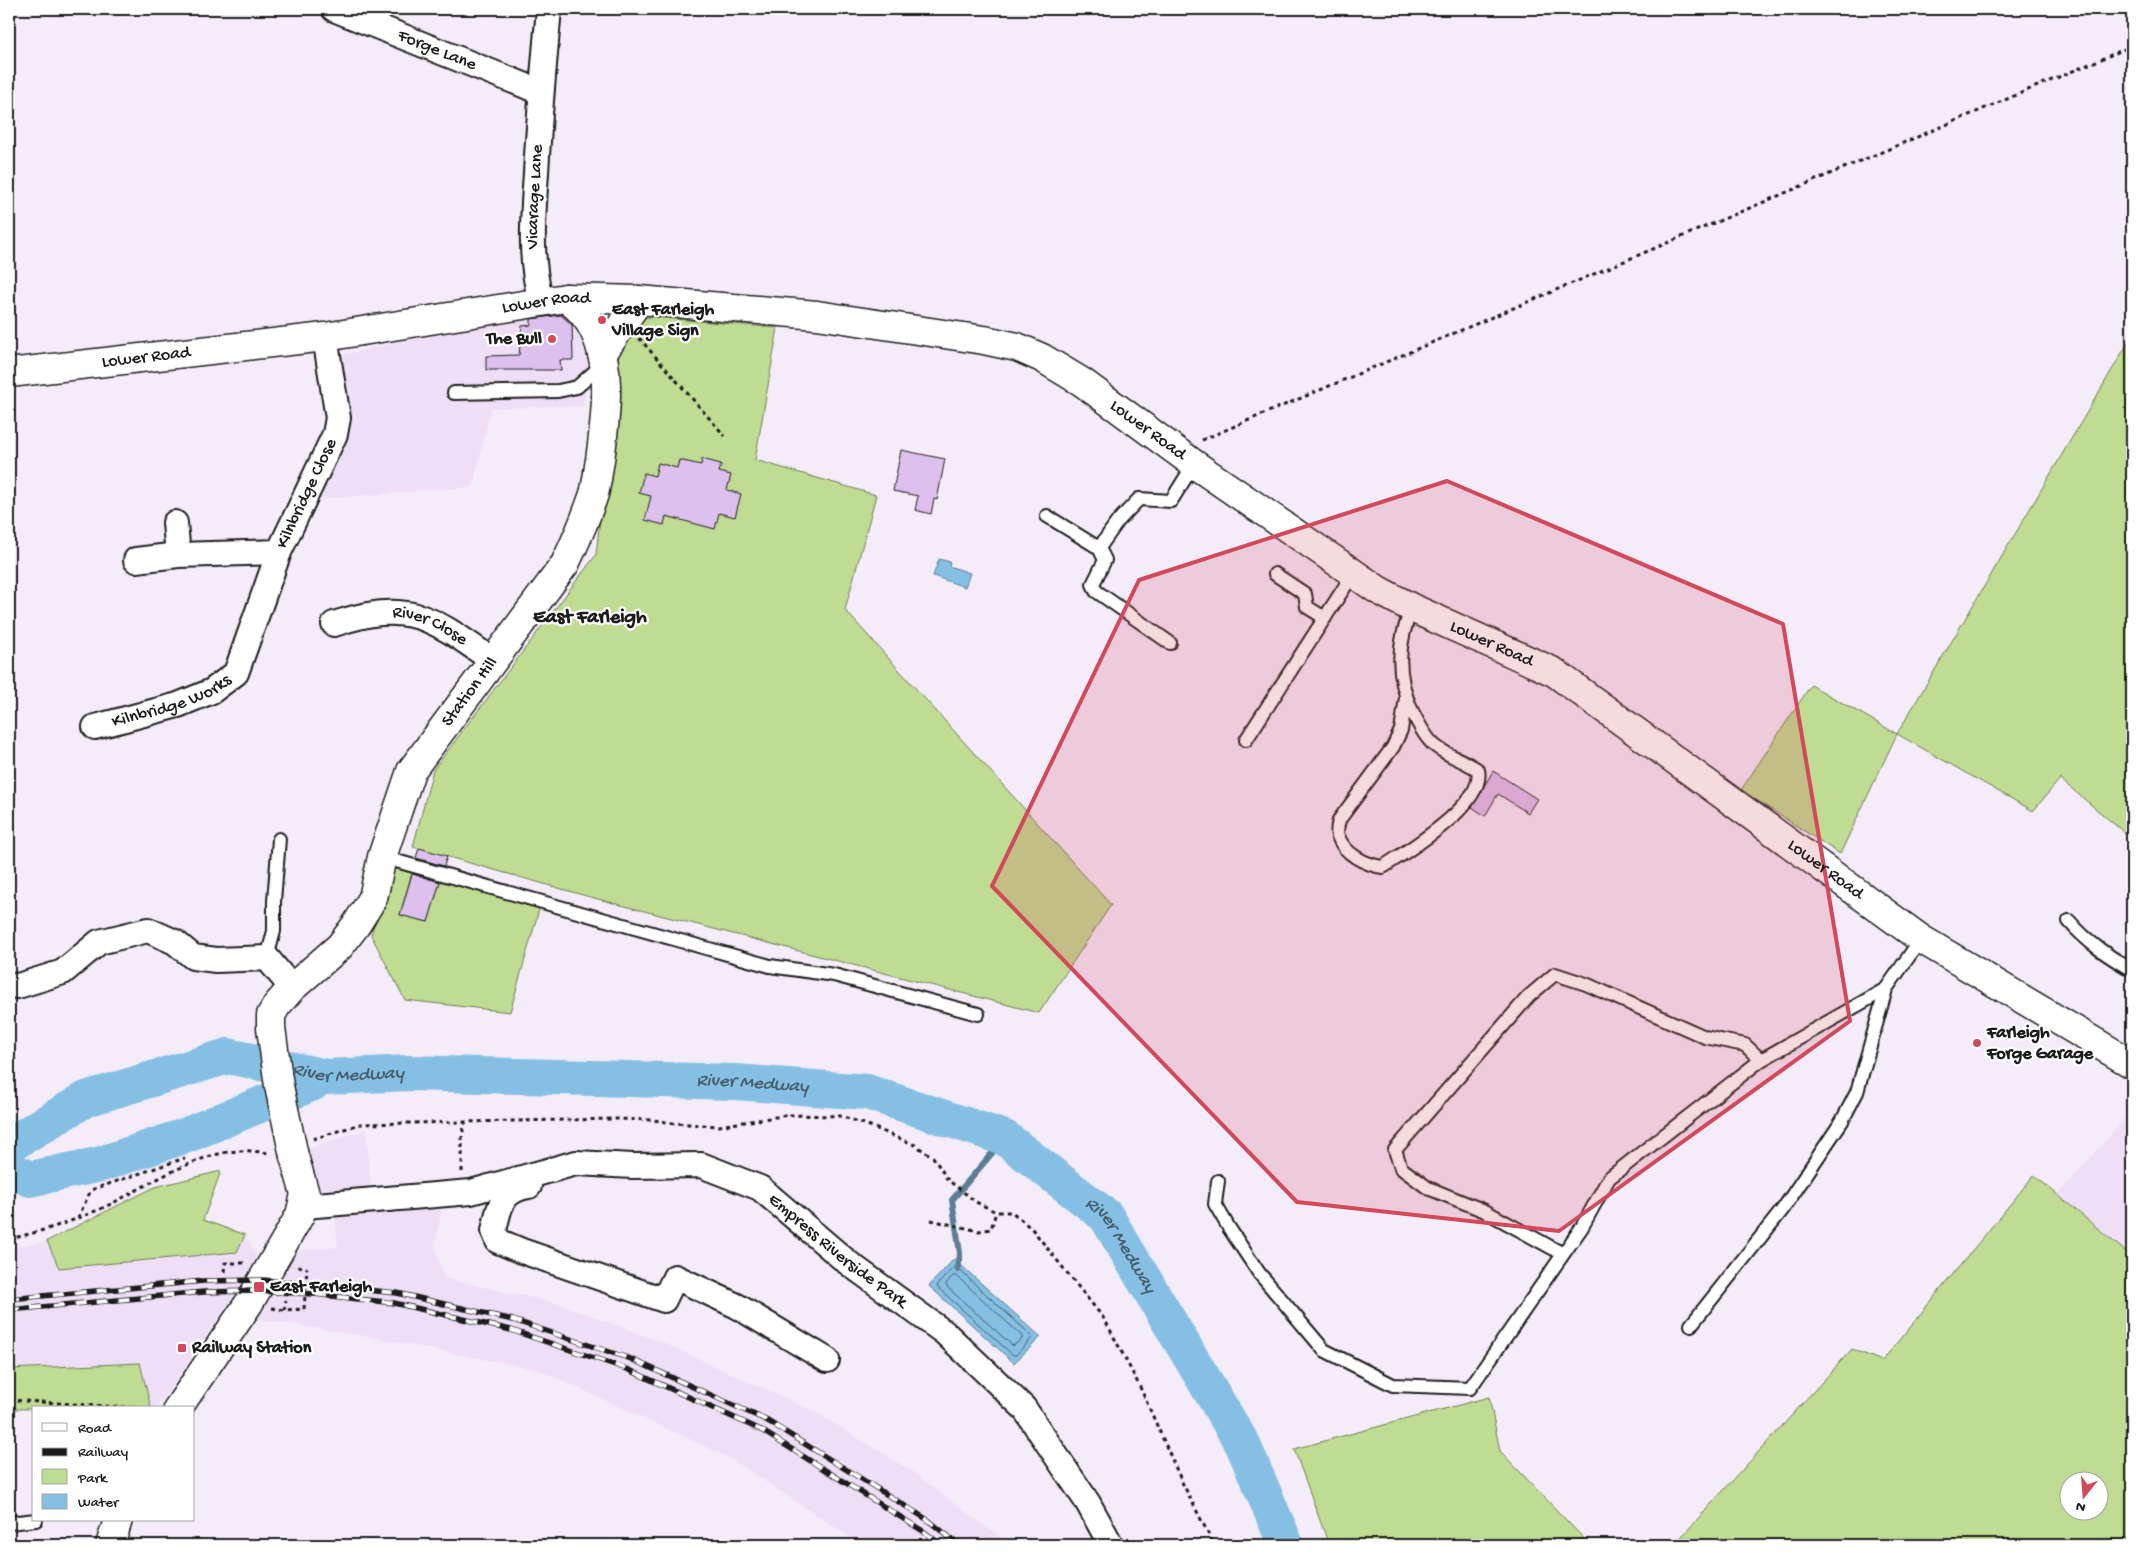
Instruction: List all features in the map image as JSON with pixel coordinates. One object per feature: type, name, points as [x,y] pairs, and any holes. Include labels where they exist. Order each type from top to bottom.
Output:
[{"type":"main road","name":"Lower Road","points":[[9,373],[325,337],[554,299],[631,310],[817,315],[984,340],[1017,347],[1042,358],[1082,382],[1185,457],[1353,574],[1412,608],[1554,672],[1921,939],[2132,1064]]},
{"type":"main road","name":"Station Hill","points":[[284,997],[340,946],[356,925],[373,898],[382,857],[411,771],[565,564],[581,531],[594,492],[605,425],[607,399],[603,362],[586,316],[554,299]]},
{"type":"main road","points":[[603,362],[631,310]]},
{"type":"main road","points":[[179,1406],[249,1303],[304,1206],[305,1194],[279,1086],[270,1015],[284,997]]},
{"type":"main road","points":[[110,1545],[117,1522]]},
{"type":"street","name":"Forge Lane","points":[[334,9],[541,92]]},
{"type":"street","name":"Vicarage Lane","points":[[549,9],[541,92],[533,226],[535,279],[554,299]]},
{"type":"street","name":"Kilnbridge Close","points":[[136,560],[178,554],[279,552],[335,434],[338,418],[325,337]]},
{"type":"street","points":[[176,522],[178,554]]},
{"type":"street","name":"Kilnbridge Works","points":[[95,727],[178,705],[212,691],[236,674],[279,552]]},
{"type":"street","name":"River Close","points":[[334,624],[362,604],[388,612],[416,614],[450,630],[492,660]]},
{"type":"street","points":[[9,985],[18,986],[63,972],[99,942],[148,930],[175,942],[193,957],[216,960],[267,958],[284,997]]},
{"type":"street","points":[[576,1163],[576,1180],[515,1188],[504,1198],[494,1231],[498,1241],[664,1300],[674,1277],[737,1306],[827,1360]]},
{"type":"street","name":"Empress Riverside Park","points":[[304,1206],[471,1192],[576,1163],[633,1166],[701,1165],[760,1188],[847,1262],[945,1333],[1024,1408],[1088,1503],[1111,1545]]},
{"type":"lane","points":[[454,393],[558,391],[577,387],[603,362]]},
{"type":"lane","points":[[1099,548],[1118,521],[1139,498],[1171,501],[1185,457]]},
{"type":"lane","points":[[1047,516],[1099,548],[1105,560],[1093,584],[1096,591],[1170,643]]},
{"type":"lane","points":[[1275,574],[1305,594],[1307,607],[1325,618]]},
{"type":"lane","points":[[1246,740],[1353,574]]},
{"type":"lane","points":[[1406,698],[1401,730],[1393,747],[1339,820],[1337,835],[1344,847],[1368,865],[1383,867],[1452,818],[1475,790],[1480,778],[1478,770],[1433,744],[1415,718],[1402,689],[1398,655],[1412,608]]},
{"type":"lane","points":[[267,958],[274,931],[274,901],[279,839]]},
{"type":"lane","points":[[382,857],[770,966],[834,976],[978,1014]]},
{"type":"lane","points":[[2069,922],[2085,940],[2104,954],[2132,970]]},
{"type":"lane","points":[[1691,1325],[1783,1209],[1842,1120],[1857,1092],[1886,989],[1921,939]]},
{"type":"lane","points":[[1563,1254],[1485,1211],[1428,1188],[1401,1168],[1395,1150],[1528,996],[1555,974],[1586,984],[1705,1037],[1745,1045],[1761,1060]]},
{"type":"lane","points":[[1218,1181],[1215,1204],[1229,1228],[1259,1273],[1324,1350],[1393,1385],[1470,1388],[1582,1227],[1609,1178],[1761,1060],[1886,989]]},
{"type":"lane","points":[[9,1523],[32,1520]]},
{"type":"path","points":[[1185,457],[2132,46]]},
{"type":"path","points":[[631,310],[725,436]]},
{"type":"path","points":[[9,1239],[78,1219],[151,1182],[206,1158],[238,1150],[293,1150],[360,1124],[617,1119],[719,1126],[788,1115],[827,1114],[870,1126],[915,1145],[932,1157],[948,1180],[976,1202],[996,1212],[1012,1212],[1032,1229],[1105,1320],[1140,1387],[1182,1482],[1214,1545]]},
{"type":"path","points":[[462,1192],[462,1135],[465,1123]]},
{"type":"path","points":[[78,1219],[91,1190],[185,1158]]},
{"type":"path","points":[[931,1220],[978,1231],[991,1228],[996,1212]]},
{"type":"path","points":[[224,1272],[225,1263],[236,1262]]},
{"type":"path","points":[[286,1300],[284,1310],[304,1309],[308,1268]]},
{"type":"path","points":[[9,1400],[105,1406]]},
{"type":"highlighted area","points":[[1447,481],[1783,624],[1850,1021],[1559,1231],[1297,1202],[992,886],[1139,580]]},
{"type":"shaded area","points":[[572,310],[588,357],[584,406],[491,408],[473,487],[317,499],[352,418],[342,355],[531,311]]},
{"type":"shaded area","points":[[2132,1110],[2132,1257],[2058,1194]]},
{"type":"shaded area","points":[[366,1129],[372,1203],[443,1200],[435,1247],[444,1278],[560,1304],[662,1342],[817,1413],[913,1472],[1010,1545],[862,1545],[728,1457],[539,1370],[364,1336],[252,1318],[293,1251],[338,1247],[335,1215],[315,1192],[302,1151]]},
{"type":"shaded area","points":[[203,1220],[245,1235],[259,1259],[158,1406],[32,1406],[32,1409],[9,1409],[9,1248]]},
{"type":"green space","points":[[653,317],[778,328],[755,460],[876,495],[845,610],[1111,905],[1039,1013],[590,897],[413,847],[433,770],[596,555],[620,335],[639,326],[637,321],[640,318]]},
{"type":"green space","points":[[2132,336],[2132,839],[2060,779],[2033,811],[1897,734]]},
{"type":"green space","points":[[1811,685],[1897,734],[1840,854],[1741,790]]},
{"type":"green space","points":[[391,867],[540,906],[510,1012],[405,1000],[371,935]],"holes":[[[411,876],[439,885],[428,922],[400,914]]]},
{"type":"green space","points":[[221,1171],[203,1220],[245,1235],[237,1252],[59,1268],[47,1241],[155,1187]]},
{"type":"green space","points":[[2034,1175],[2132,1257],[2132,1545],[1674,1545],[1852,1349],[1882,1361]]},
{"type":"green space","points":[[140,1363],[151,1406],[32,1406],[32,1409],[9,1409],[9,1369]]},
{"type":"green space","points":[[1489,1397],[1500,1451],[1590,1545],[1329,1545],[1294,1449]]},
{"type":"water","points":[[939,559],[950,562],[949,566],[970,573],[965,587],[933,576]]},
{"type":"water","points":[[954,1259],[1041,1337],[1014,1363],[929,1286]]},
{"type":"building","name":"The Bull","points":[[561,315],[572,325],[573,360],[560,360],[561,370],[486,370],[486,356],[519,355],[522,326],[531,325],[531,319]]},
{"type":"building","points":[[901,450],[945,459],[937,500],[934,499],[931,514],[915,510],[918,496],[893,491]]},
{"type":"building","points":[[702,459],[721,464],[719,472],[731,475],[727,490],[741,494],[735,517],[719,513],[715,529],[666,516],[664,525],[645,520],[651,496],[639,493],[644,473],[655,476],[658,463],[677,468],[679,460],[701,465]]},
{"type":"building","points":[[1493,771],[1537,799],[1528,813],[1498,794],[1485,816],[1472,807]]},
{"type":"building","points":[[419,848],[447,856],[444,866],[416,858]]},
{"type":"building","points":[[412,874],[440,882],[428,922],[400,915]]},
{"type":"waterway","name":"River Medway","points":[[9,1145],[86,1099],[228,1056],[327,1077],[409,1073],[735,1082],[867,1092],[1005,1138],[1106,1216],[1243,1445],[1286,1545]]},
{"type":"waterway","name":"River Medway","points":[[9,1169],[30,1179],[101,1164],[187,1135],[313,1083]]},
{"type":"waterway","points":[[958,1270],[960,1253],[952,1200],[1005,1138]]},
{"type":"railway","points":[[9,1299],[204,1281],[263,1280],[397,1293],[513,1320],[631,1359],[766,1420],[928,1520],[959,1545]]},
{"type":"railway","points":[[9,1310],[204,1292],[256,1291],[314,1294],[394,1303],[511,1330],[627,1369],[761,1430],[923,1531],[941,1545]]},
{"type":"place","name":"East Farleigh Village Sign","points":[[602,320]]},
{"type":"place","name":"The Bull","points":[[552,339]]},
{"type":"place","name":"Farleigh Forge Garage","points":[[1977,1043]]},
{"type":"place","name":"East Farleigh","points":[[259,1287]]},
{"type":"place","name":"Railway Station","points":[[182,1348]]},
{"type":"district","name":"East Farleigh","points":[[590,618]]}]
